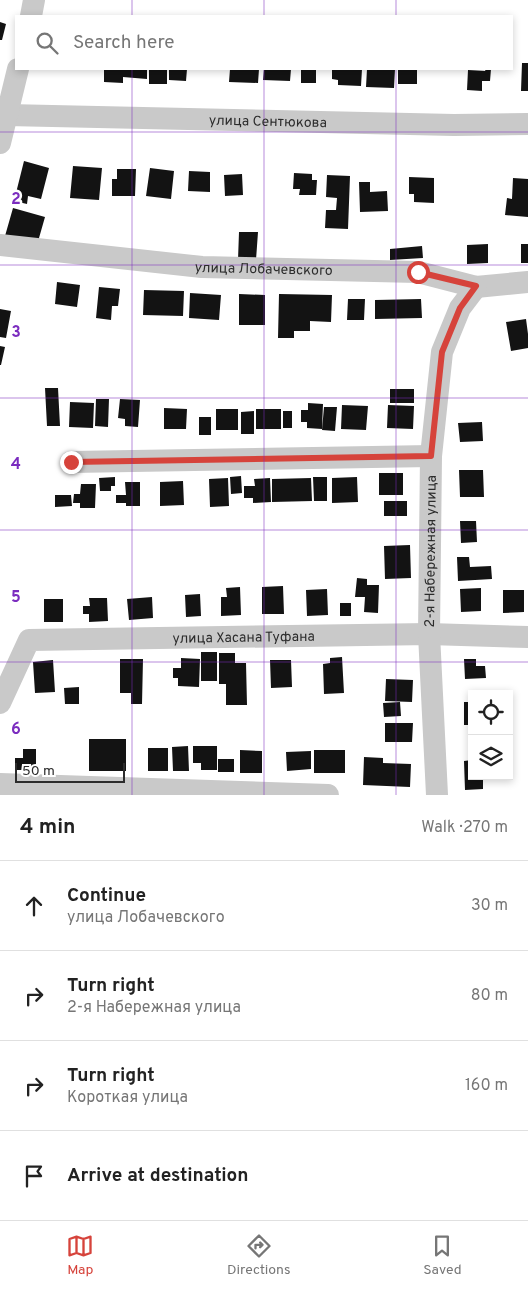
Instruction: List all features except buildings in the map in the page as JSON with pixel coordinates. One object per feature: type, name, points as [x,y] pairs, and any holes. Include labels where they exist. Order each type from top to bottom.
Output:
[{"type":"street","points":[[31,15],[34,0]]},
{"type":"street","points":[[0,143],[18,70]]},
{"type":"street","name":"улица Сентюкова","points":[[7,115],[454,125],[528,124]]},
{"type":"street","name":"улица Лобачевского","points":[[0,245],[202,267],[418,272],[476,286],[528,282]]},
{"type":"street","name":"2-я Набережная улица","points":[[437,795],[429,634],[431,456],[442,352],[460,308],[476,286]]},
{"type":"street","points":[[71,462],[431,456]]},
{"type":"street","name":"улица Хасана Туфана","points":[[0,703],[29,640],[429,634],[528,637]]},
{"type":"street","points":[[0,784],[328,795]]},
{"type":"route","points":[[71,462],[431,456],[442,352],[460,308],[476,286],[418,272]]}]
